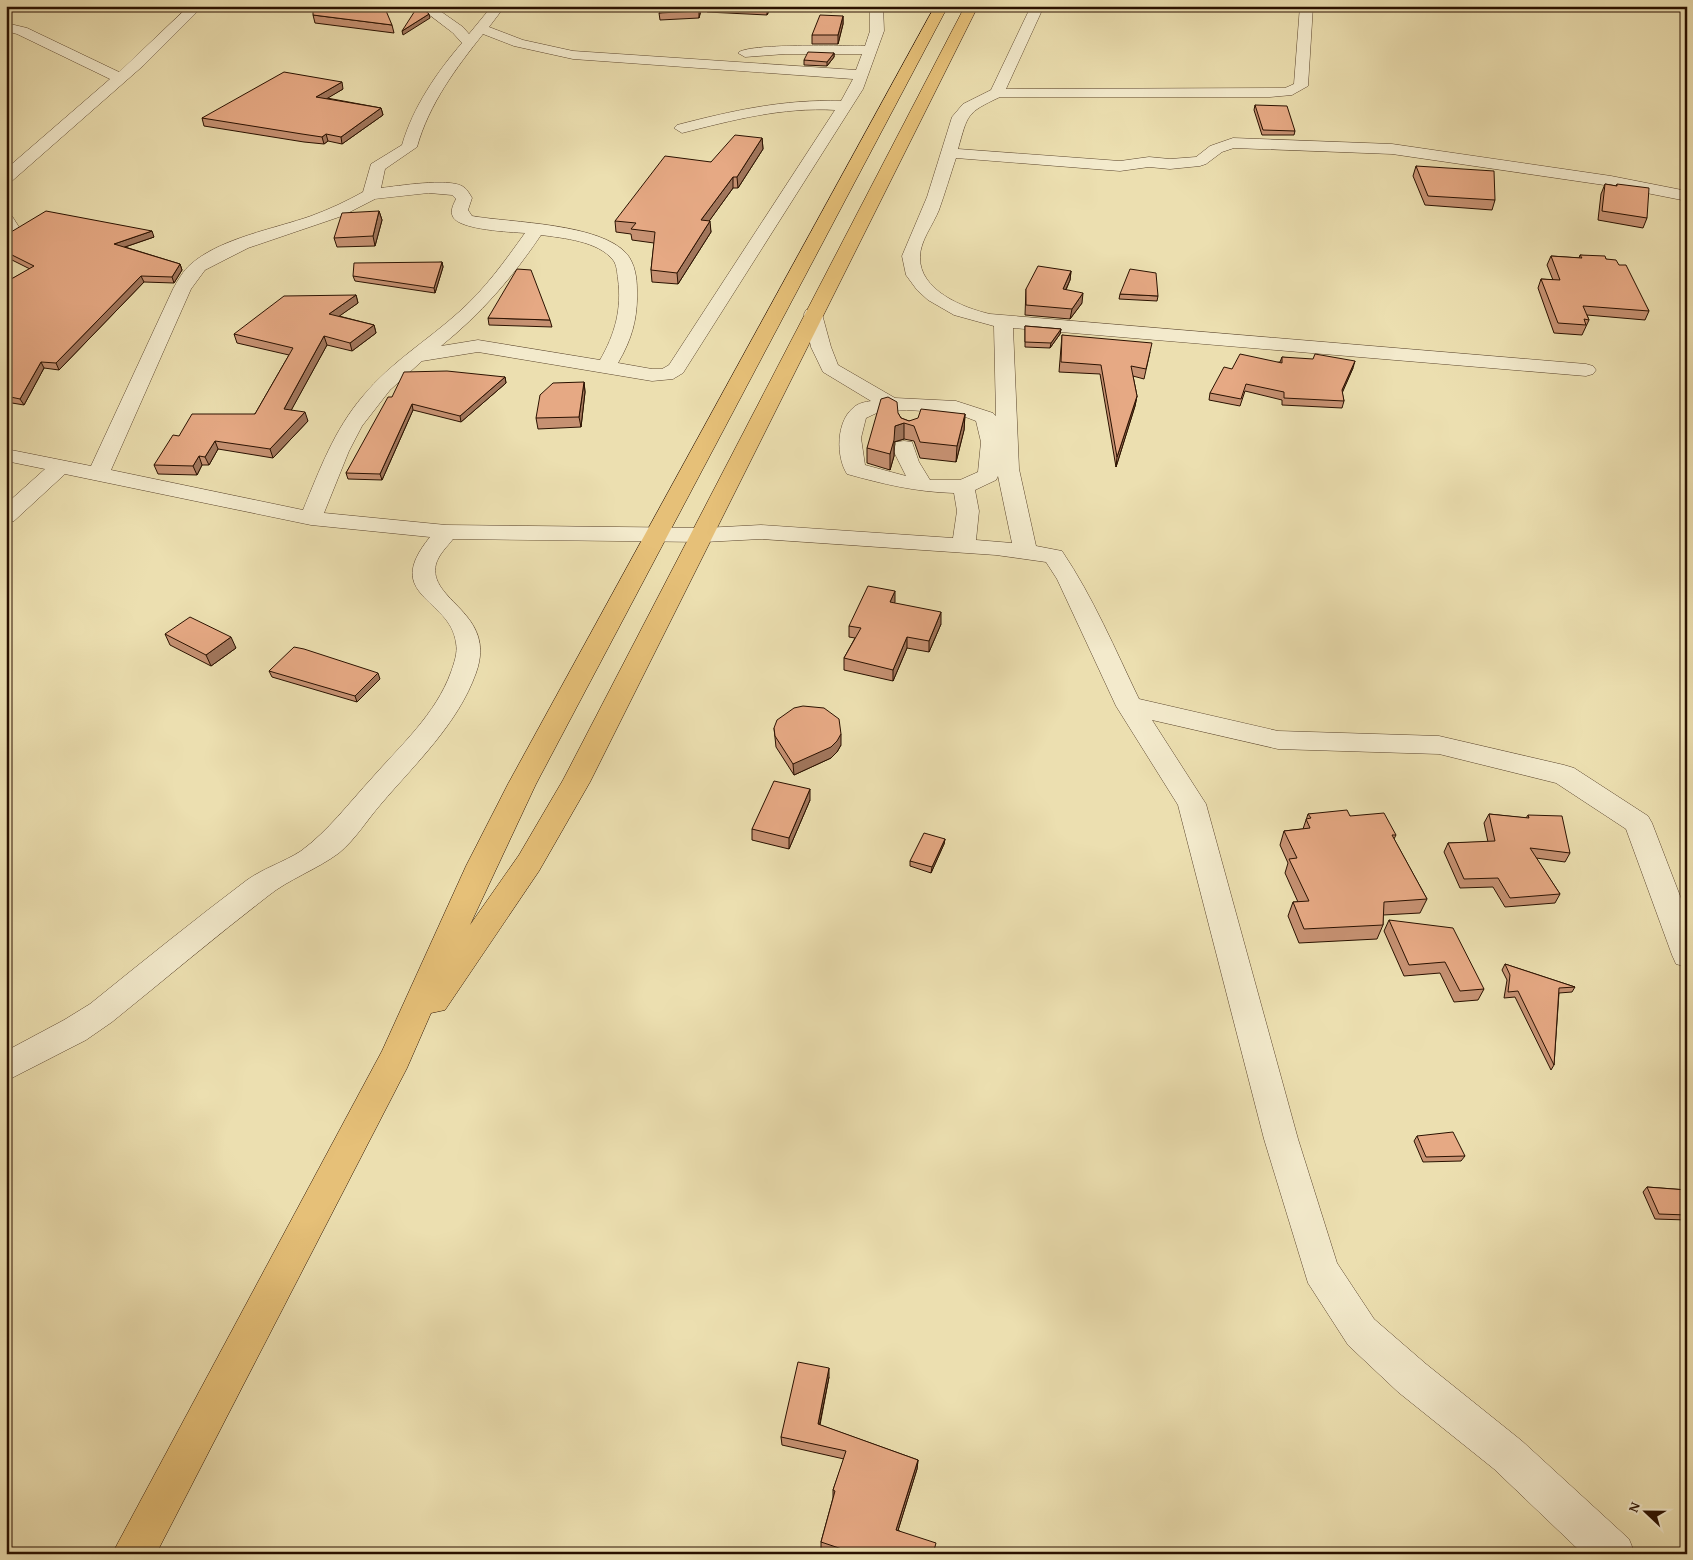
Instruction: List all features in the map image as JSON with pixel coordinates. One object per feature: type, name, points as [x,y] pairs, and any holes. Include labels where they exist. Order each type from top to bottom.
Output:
[{"type":"main road","points":[[133,1554],[395,1058],[481,866],[522,784],[942,6]]},
{"type":"main road","points":[[395,1058],[529,863],[576,782],[704,535],[740,455],[972,6]]},
{"type":"street","points":[[6,178],[197,6]]},
{"type":"street","points":[[424,6],[458,30],[469,43]]},
{"type":"street","points":[[371,194],[377,167],[409,147],[415,126],[448,68],[499,6]]},
{"type":"street","points":[[413,357],[478,346],[659,375],[672,372],[680,366],[856,89],[877,31],[876,6]]},
{"type":"street","points":[[996,93],[1038,6]]},
{"type":"street","points":[[1307,6],[1301,86],[1297,90],[1270,93],[996,93],[968,107],[960,117],[925,222],[913,248],[910,260],[920,281],[934,296],[954,309],[974,317],[1003,322],[1181,335],[1586,370]]},
{"type":"street","points":[[6,27],[22,31],[119,78]]},
{"type":"street","points":[[481,28],[519,43],[572,56],[860,75]]},
{"type":"street","points":[[728,51],[871,50]]},
{"type":"street","points":[[682,128],[736,113],[785,106],[817,104],[844,106]]},
{"type":"street","points":[[948,153],[1120,166],[1149,162],[1170,164],[1200,161],[1216,149],[1233,143],[1372,147],[1611,181],[1687,196]]},
{"type":"street","points":[[98,475],[182,290],[192,273],[206,261],[246,241],[328,216],[360,202],[371,194],[429,188],[457,190],[464,198],[460,210],[461,216],[467,220],[586,239],[618,255],[624,264],[629,298],[627,325],[624,336],[606,368]]},
{"type":"street","points":[[6,220],[10,227],[6,230]]},
{"type":"street","points":[[311,518],[348,433],[358,415],[413,357],[458,323],[489,294],[536,230]]},
{"type":"street","points":[[813,314],[821,346],[830,368],[908,414],[910,420]]},
{"type":"street","points":[[1003,322],[1008,469],[1025,551]]},
{"type":"street","points":[[891,404],[957,407],[986,417],[992,442],[988,475],[964,487],[924,486],[868,474],[855,469],[852,459],[851,430],[859,412],[869,406],[891,404]]},
{"type":"street","points":[[904,447],[904,452],[911,468],[924,486]]},
{"type":"street","points":[[6,455],[311,518],[365,525],[446,532],[704,535],[761,532],[964,546],[1025,551],[1054,556],[1062,566],[1129,706],[1192,804],[1206,850],[1281,1139],[1321,1270],[1361,1332],[1412,1378],[1508,1455],[1614,1554]]},
{"type":"street","points":[[6,516],[60,467]]},
{"type":"street","points":[[964,487],[968,511],[964,546]]},
{"type":"street","points":[[6,1067],[75,1030],[101,1013],[260,886],[318,854],[331,843],[426,733],[446,706],[468,658],[469,646],[462,625],[430,589],[424,569],[427,558],[446,532]]},
{"type":"street","points":[[1129,706],[1278,740],[1439,745],[1564,775],[1638,823],[1687,955]]},
{"type":"building","points":[[384,6],[392,25],[313,15],[313,7]]},
{"type":"building","points":[[418,6],[429,14],[402,31]]},
{"type":"building","points":[[665,6],[700,6],[699,11],[659,13]]},
{"type":"building","points":[[820,15],[843,16],[838,35],[812,35]]},
{"type":"building","points":[[808,52],[834,53],[827,62],[804,60]]},
{"type":"building","points":[[284,72],[342,82],[316,97],[381,108],[341,137],[326,134],[322,137],[202,118]]},
{"type":"building","points":[[1255,105],[1287,106],[1295,131],[1263,130]]},
{"type":"building","points":[[735,135],[762,138],[737,177],[733,177],[701,220],[710,221],[677,273],[651,270],[655,232],[631,229],[636,223],[615,221],[665,156],[711,162]]},
{"type":"building","points":[[1416,166],[1494,171],[1495,200],[1428,196]]},
{"type":"building","points":[[1605,184],[1649,188],[1647,218],[1602,211]]},
{"type":"building","points":[[46,211],[152,231],[114,244],[180,264],[172,277],[141,276],[56,363],[41,362],[20,399],[6,396],[6,282],[34,266],[6,252],[6,235]]},
{"type":"building","points":[[379,211],[373,236],[334,238],[342,213]]},
{"type":"building","points":[[1580,255],[1605,256],[1606,259],[1616,260],[1619,265],[1626,265],[1649,311],[1583,306],[1589,320],[1584,319],[1586,325],[1558,323],[1541,279],[1560,280],[1551,256],[1582,258]]},
{"type":"building","points":[[442,262],[434,288],[353,276],[354,263]]},
{"type":"building","points":[[1038,266],[1071,271],[1063,289],[1083,293],[1072,309],[1026,305],[1026,289]]},
{"type":"building","points":[[517,269],[531,270],[550,320],[488,318]]},
{"type":"building","points":[[1130,269],[1156,273],[1158,296],[1120,294]]},
{"type":"building","points":[[356,295],[329,314],[374,325],[350,343],[324,336],[284,409],[305,412],[270,449],[215,441],[205,457],[199,456],[193,466],[154,465],[173,435],[179,436],[192,414],[255,414],[293,348],[234,334],[284,296]]},
{"type":"building","points":[[1025,326],[1061,329],[1051,343],[1025,342]]},
{"type":"building","points":[[1062,335],[1152,343],[1146,369],[1131,366],[1137,396],[1117,457],[1101,365],[1061,362]]},
{"type":"building","points":[[1240,354],[1282,363],[1282,357],[1313,359],[1315,354],[1355,361],[1342,390],[1344,401],[1284,398],[1284,392],[1246,384],[1241,399],[1210,393],[1224,367],[1232,369]]},
{"type":"building","points":[[447,371],[505,377],[460,416],[412,404],[380,474],[346,473],[388,397],[392,397],[404,372]]},
{"type":"building","points":[[584,382],[579,417],[536,418],[540,395],[553,383]]},
{"type":"building","points":[[888,397],[897,402],[898,413],[901,418],[909,421],[918,418],[921,409],[965,414],[957,446],[920,442],[914,426],[904,423],[895,426],[890,454],[867,448],[881,399]]},
{"type":"building","points":[[868,586],[895,591],[890,602],[941,612],[929,641],[907,637],[893,670],[844,658],[861,628],[849,626]]},
{"type":"building","points":[[190,617],[231,637],[206,655],[165,634]]},
{"type":"building","points":[[294,647],[378,673],[355,696],[269,671]]},
{"type":"building","points":[[803,706],[824,708],[839,719],[841,734],[831,747],[793,764],[775,736],[774,728],[777,720],[794,708]]},
{"type":"building","points":[[774,781],[810,789],[789,838],[752,829]]},
{"type":"building","points":[[1347,810],[1350,816],[1384,813],[1396,835],[1392,835],[1427,899],[1384,902],[1383,925],[1304,929],[1293,902],[1309,901],[1289,859],[1297,858],[1284,831],[1310,828],[1306,819],[1311,818],[1308,814]]},
{"type":"building","points":[[1489,814],[1529,818],[1528,815],[1562,816],[1570,853],[1530,848],[1560,894],[1510,898],[1498,878],[1464,879],[1448,843],[1495,841]]},
{"type":"building","points":[[924,833],[945,839],[932,867],[910,861]]},
{"type":"building","points":[[1389,920],[1453,928],[1484,989],[1460,991],[1445,962],[1409,965]]},
{"type":"building","points":[[1505,964],[1575,987],[1559,988],[1554,1065],[1518,991],[1508,992],[1510,975]]},
{"type":"building","points":[[1453,1132],[1465,1156],[1426,1157],[1417,1136]]},
{"type":"building","points":[[1647,1187],[1687,1190],[1687,1215],[1659,1214]]},
{"type":"building","points":[[798,1362],[829,1368],[818,1424],[918,1460],[896,1530],[936,1543],[933,1554],[857,1554],[821,1542],[835,1491],[833,1490],[846,1451],[781,1437]]}]
